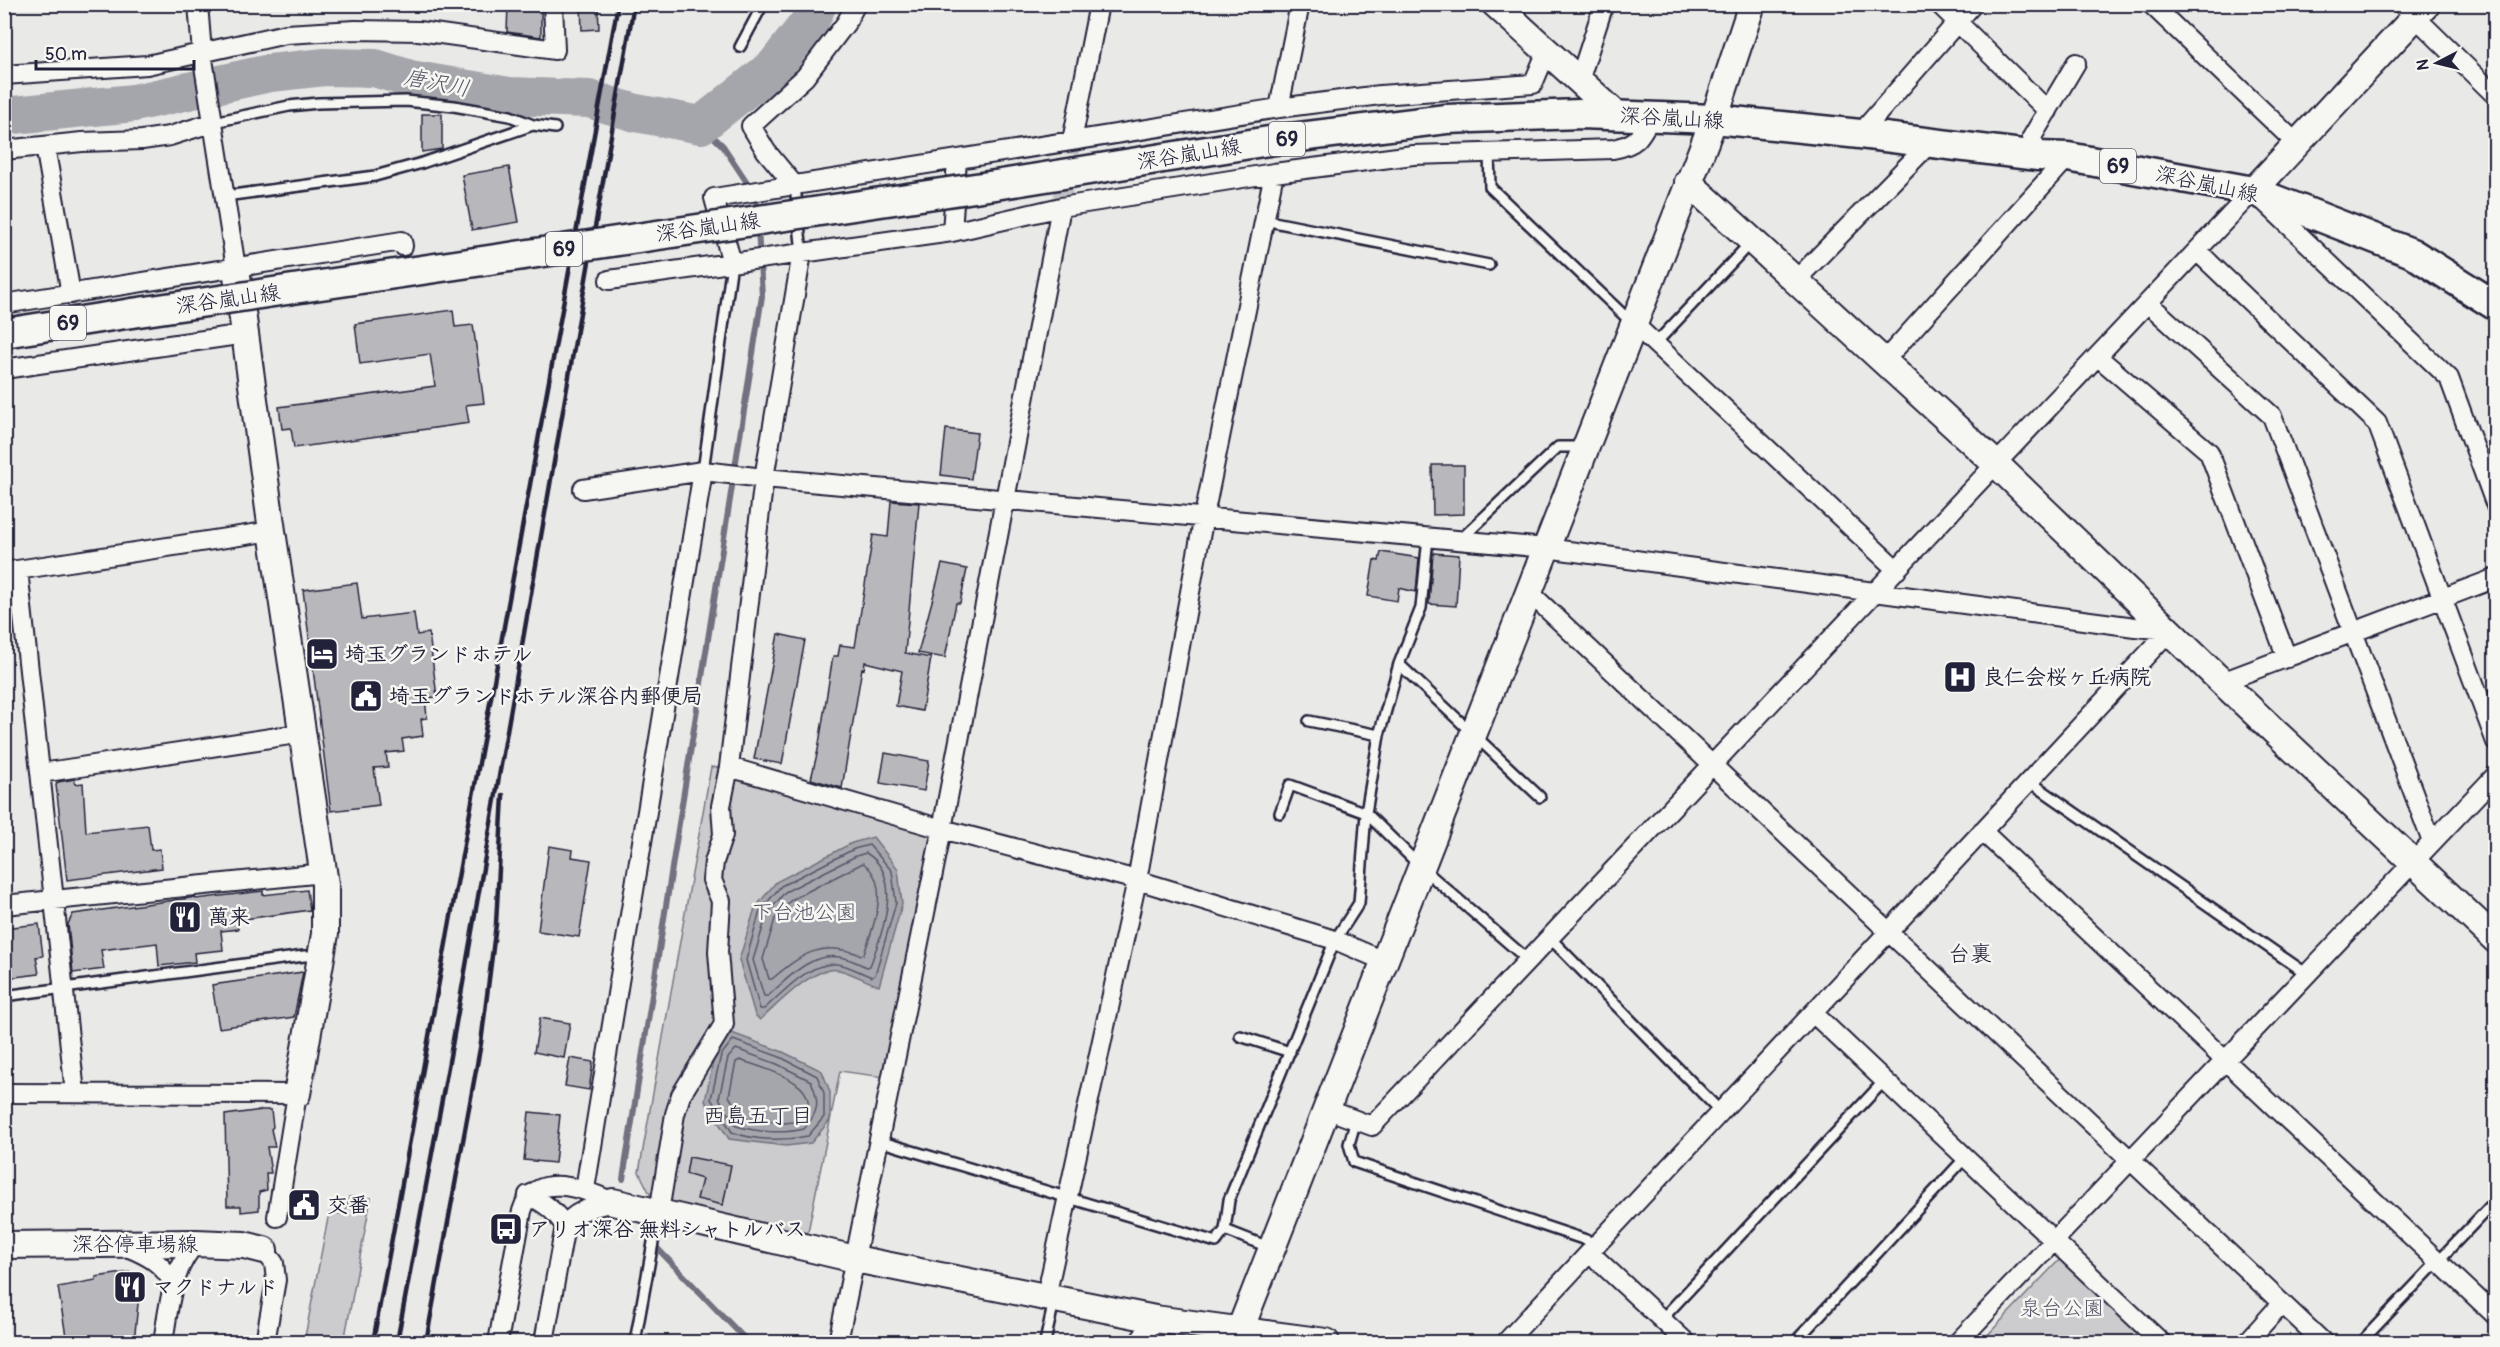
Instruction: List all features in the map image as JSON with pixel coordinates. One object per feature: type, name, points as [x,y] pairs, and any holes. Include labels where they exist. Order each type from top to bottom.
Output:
[{"type":"main road","name":"深谷嵐山線","points":[[4,333],[1275,140],[1446,119],[1580,114],[1713,119],[2038,156],[2068,157],[2253,191],[2412,253],[2496,306]]},
{"type":"street","points":[[198,4],[202,58],[236,268],[272,531],[324,873],[326,911],[322,956],[277,1217]]},
{"type":"street","points":[[4,75],[147,65],[202,58],[286,34],[355,30],[419,31],[555,50],[553,4]]},
{"type":"street","points":[[795,186],[766,150],[751,126],[805,77],[846,23],[856,4]]},
{"type":"street","points":[[1072,141],[1099,4]]},
{"type":"street","points":[[1279,108],[1300,4]]},
{"type":"street","points":[[1496,4],[1617,115]]},
{"type":"street","points":[[1579,81],[1604,4]]},
{"type":"street","points":[[1240,1330],[1634,324],[1713,119],[1752,4]]},
{"type":"street","points":[[1939,4],[2048,111]]},
{"type":"street","points":[[1860,134],[1973,4]]},
{"type":"street","points":[[2151,4],[2297,144]]},
{"type":"street","points":[[1326,1109],[1372,1126],[2297,144],[2415,9],[2496,96]]},
{"type":"street","points":[[732,263],[714,198],[1279,108],[1380,95],[1533,84],[1547,51]]},
{"type":"street","points":[[2038,156],[2032,137],[2076,63]]},
{"type":"street","points":[[609,280],[952,232],[1060,207],[1274,173],[1413,156],[1629,146],[1640,138],[1651,116]]},
{"type":"street","points":[[4,150],[170,136],[213,118]]},
{"type":"street","points":[[1796,280],[1929,144]]},
{"type":"street","points":[[45,146],[71,294]]},
{"type":"street","points":[[1884,361],[2068,157]]},
{"type":"street","points":[[952,232],[957,160]]},
{"type":"street","points":[[1050,1298],[1068,1197],[1137,880],[1204,516],[1274,173]]},
{"type":"street","points":[[1688,182],[1996,465],[2496,940]]},
{"type":"street","points":[[2253,191],[2449,378],[2496,506]]},
{"type":"street","points":[[838,1342],[942,829],[1060,207]]},
{"type":"street","points":[[4,304],[402,241],[403,246]]},
{"type":"street","points":[[2197,251],[2377,423],[2496,742]]},
{"type":"street","points":[[659,1212],[675,1114],[681,1095],[724,1024],[718,952],[722,900],[712,880],[714,862],[723,835],[721,806],[729,767],[764,478],[802,253]]},
{"type":"street","points":[[2148,303],[2272,416],[2432,842]]},
{"type":"street","points":[[1634,324],[1897,570]]},
{"type":"street","points":[[4,369],[245,334]]},
{"type":"street","points":[[2098,357],[2209,452],[2287,658]]},
{"type":"street","points":[[544,1342],[566,1226],[575,1215],[596,1198],[706,471]]},
{"type":"street","points":[[583,489],[706,471],[1546,548],[2170,630]]},
{"type":"street","points":[[75,1093],[41,773],[11,571],[272,531]]},
{"type":"street","points":[[2222,682],[2496,578]]},
{"type":"street","points":[[1528,592],[2322,1342]]},
{"type":"street","points":[[1506,1342],[2170,630]]},
{"type":"street","points":[[41,773],[303,733]]},
{"type":"street","points":[[729,767],[942,829],[1137,880],[1335,940],[1384,961]]},
{"type":"street","points":[[1958,1342],[2496,775]]},
{"type":"street","points":[[1982,831],[2496,1316]]},
{"type":"street","points":[[4,905],[324,873]]},
{"type":"street","points":[[1813,1013],[2161,1342]]},
{"type":"street","points":[[4,1094],[297,1094]]},
{"type":"street","points":[[498,1342],[522,1211],[528,1195],[536,1188],[547,1186],[855,1258],[1050,1298],[1155,1319],[1326,1342]]},
{"type":"street","points":[[528,1195],[543,1202],[566,1226]]},
{"type":"street","points":[[163,1342],[180,1263],[196,1243]]},
{"type":"street","name":"深谷停車場線","points":[[4,1245],[196,1243],[244,1245],[264,1250]]},
{"type":"street","points":[[120,1244],[154,1258],[166,1269],[174,1284]]},
{"type":"street","points":[[1594,1248],[1686,1342]]},
{"type":"street","points":[[264,1250],[273,1263],[276,1280],[265,1342]]},
{"type":"street","points":[[2247,1342],[2282,1303]]},
{"type":"street","points":[[1138,1342],[1155,1319]]},
{"type":"lane","points":[[740,46],[763,4]]},
{"type":"lane","points":[[213,118],[299,105],[406,102],[454,106],[510,116],[533,125],[555,128]]},
{"type":"lane","points":[[225,196],[375,176],[422,164],[533,125]]},
{"type":"lane","points":[[1489,152],[1490,187],[1634,324]]},
{"type":"lane","points":[[795,186],[802,253]]},
{"type":"lane","points":[[1264,220],[1489,264]]},
{"type":"lane","points":[[1655,344],[1753,240]]},
{"type":"lane","points":[[706,471],[732,263]]},
{"type":"lane","points":[[1460,540],[1558,447],[1586,447]]},
{"type":"lane","points":[[879,1141],[1216,1242],[1225,1230],[1229,1200],[1335,940],[1359,903],[1366,813],[1379,735],[1399,664],[1421,608],[1428,537]]},
{"type":"lane","points":[[1399,664],[1540,797]]},
{"type":"lane","points":[[1309,721],[1379,735]]},
{"type":"lane","points":[[2029,781],[2307,974]]},
{"type":"lane","points":[[1280,813],[1290,785],[1366,813],[1421,867],[1528,960]]},
{"type":"lane","points":[[1549,937],[1721,1112]]},
{"type":"lane","points":[[4,996],[304,956],[322,956]]},
{"type":"lane","points":[[1240,1036],[1290,1052]]},
{"type":"lane","points":[[1662,1319],[1884,1081]]},
{"type":"lane","points":[[1356,1120],[1349,1144],[1354,1162],[1594,1248]]},
{"type":"lane","points":[[1795,1342],[1965,1158]]},
{"type":"lane","points":[[2361,1342],[2496,1200]]},
{"type":"lane","points":[[635,1342],[659,1212]]},
{"type":"lane","points":[[1225,1230],[1271,1248]]},
{"type":"lane","points":[[1045,1342],[1050,1298]]},
{"type":"green space","name":"下台池公園","points":[[711,767],[739,770],[942,829],[891,1078],[840,1071],[805,1247],[659,1212],[639,1172]]},
{"type":"green space","points":[[349,1197],[371,1198],[344,1342],[304,1342],[329,1213],[345,1214]]},
{"type":"green space","name":"泉台公園","points":[[2060,1259],[2151,1342],[1981,1342]]},
{"type":"water","points":[[873,837],[898,869],[902,904],[879,986],[844,971],[829,970],[818,973],[797,987],[760,1020],[755,1015],[739,960],[755,908],[776,882],[852,843]]},
{"type":"water","points":[[729,1032],[783,1052],[822,1071],[830,1092],[830,1120],[811,1143],[786,1146],[729,1139],[705,1101],[715,1052]]},
{"type":"building","points":[[508,4],[535,4],[535,8],[541,8],[541,37],[507,32]]},
{"type":"building","points":[[581,4],[598,4],[599,29],[582,30]]},
{"type":"building","points":[[422,114],[442,114],[442,149],[422,152]]},
{"type":"building","points":[[509,167],[519,222],[472,230],[462,175]]},
{"type":"building","points":[[453,310],[455,327],[473,325],[484,403],[466,405],[469,423],[294,448],[291,428],[282,429],[279,407],[435,386],[430,354],[360,364],[355,324]]},
{"type":"building","points":[[946,429],[977,433],[971,479],[941,475]]},
{"type":"building","points":[[1432,465],[1464,465],[1464,514],[1433,515]]},
{"type":"building","points":[[891,501],[919,503],[905,653],[931,658],[922,711],[896,706],[902,671],[865,662],[864,669],[862,668],[842,788],[811,779],[833,656],[838,656],[840,645],[855,647],[873,535],[888,537]]},
{"type":"building","points":[[1381,552],[1419,558],[1416,592],[1399,588],[1397,601],[1368,596],[1374,560],[1379,561]]},
{"type":"building","points":[[1433,553],[1459,555],[1456,606],[1429,604]]},
{"type":"building","points":[[942,564],[967,569],[960,603],[956,603],[945,658],[918,653]]},
{"type":"building","points":[[357,583],[362,619],[414,613],[417,635],[429,633],[437,697],[425,698],[427,718],[421,719],[423,736],[402,739],[404,751],[386,753],[388,767],[374,768],[379,805],[331,811],[303,590]]},
{"type":"building","points":[[778,634],[805,640],[782,764],[754,759]]},
{"type":"building","points":[[885,753],[929,761],[924,791],[880,783]]},
{"type":"building","points":[[75,779],[75,784],[83,783],[86,832],[148,825],[151,850],[160,849],[162,868],[67,880],[56,785],[58,782]]},
{"type":"building","points":[[549,846],[573,850],[572,857],[591,860],[579,937],[538,931]]},
{"type":"building","points":[[307,890],[310,910],[237,920],[238,929],[221,931],[223,950],[194,953],[195,962],[159,966],[157,943],[101,950],[104,969],[73,973],[68,924],[73,914],[195,897],[196,899],[263,891],[263,895]]},
{"type":"building","points":[[39,924],[43,956],[36,957],[39,974],[7,978],[4,928]]},
{"type":"building","points":[[303,972],[294,1017],[219,1028],[212,985]]},
{"type":"building","points":[[540,1018],[570,1023],[564,1058],[534,1052]]},
{"type":"building","points":[[570,1058],[593,1062],[589,1090],[565,1086]]},
{"type":"building","points":[[271,1110],[273,1127],[271,1129],[275,1147],[267,1147],[271,1173],[266,1173],[267,1190],[259,1192],[259,1210],[241,1212],[241,1206],[227,1206],[225,1115]]},
{"type":"building","points":[[529,1112],[560,1115],[555,1163],[524,1160]]},
{"type":"building","points":[[689,1157],[731,1165],[723,1205],[697,1199],[702,1179],[686,1174]]},
{"type":"building","points":[[130,1272],[140,1285],[134,1342],[67,1342],[58,1287],[96,1280],[96,1277]]},
{"type":"waterway","name":"唐沢川","points":[[4,116],[134,103],[270,73],[325,67],[375,68],[410,79],[509,96],[589,99],[636,113],[701,125],[775,66],[811,20],[818,4]]},
{"type":"waterway","points":[[701,125],[723,146],[756,196],[757,211]]},
{"type":"waterway","points":[[623,1179],[762,296],[758,228]]},
{"type":"waterway","points":[[658,1249],[748,1342]]},
{"type":"tunnel","points":[[1061,207],[1072,141]]},
{"type":"railway","points":[[373,1342],[618,4]]},
{"type":"railway","points":[[397,1342],[453,1040],[634,4]]},
{"type":"railway","points":[[426,1342],[481,1043],[496,924],[503,795]]},
{"type":"place","name":"埼玉グランドホテル","points":[[322,654]]},
{"type":"place","name":"良仁会桜ヶ丘病院","points":[[1960,677]]},
{"type":"place","name":"埼玉グランドホテル深谷内郵便局","points":[[366,696]]},
{"type":"place","name":"萬来","points":[[185,917]]},
{"type":"place","name":"交番","points":[[304,1205]]},
{"type":"place","name":"アリオ深谷 無料シャトルバス","points":[[506,1229]]},
{"type":"place","name":"マクドナルド","points":[[130,1287]]},
{"type":"district","name":"台裏","points":[[1970,953]]},
{"type":"district","name":"西島五丁目","points":[[758,1115]]}]
